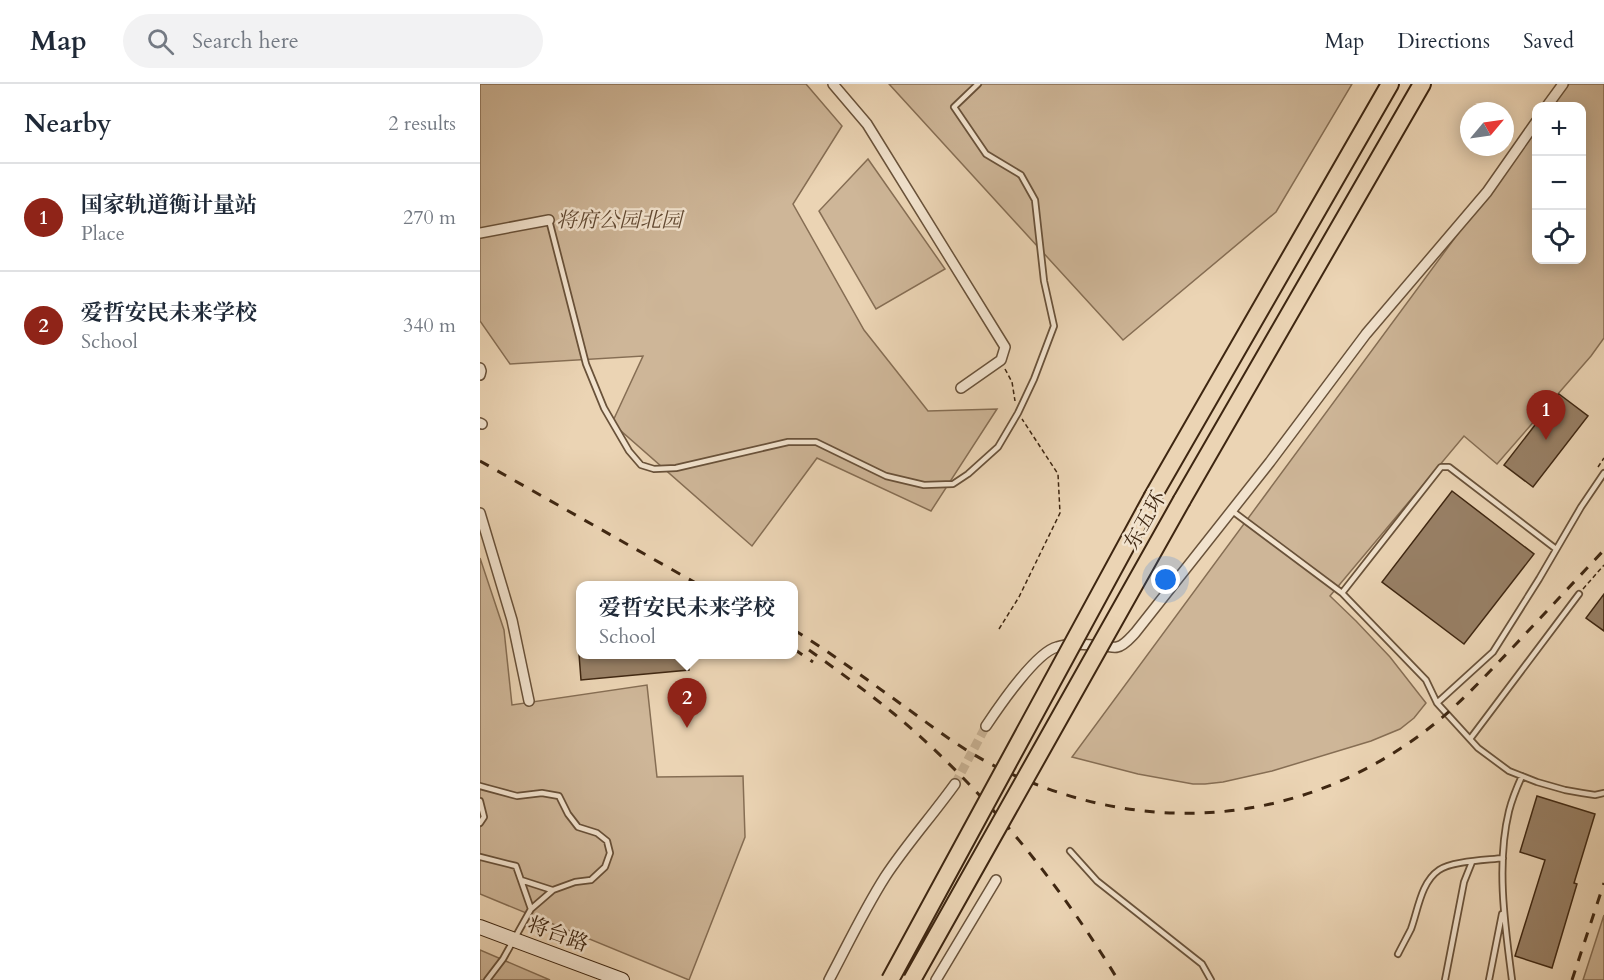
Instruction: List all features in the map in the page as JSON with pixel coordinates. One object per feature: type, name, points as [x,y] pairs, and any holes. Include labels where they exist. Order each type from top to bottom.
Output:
[{"type":"highway","name":"东五环","points":[[890,980],[1153,496],[1390,84]]},
{"type":"highway","name":"东五环","points":[[912,980],[1182,500],[1422,84]]},
{"type":"main road","name":"将台路","points":[[480,927],[622,980]]},
{"type":"street","points":[[833,84],[867,124],[1005,347],[1001,360],[961,388]]},
{"type":"street","points":[[1550,102],[1563,84]]},
{"type":"street","points":[[986,726],[1016,684],[1044,654],[1055,647],[1080,644],[1118,647],[1127,641],[1270,462],[1366,334],[1487,192],[1532,128]]},
{"type":"street","points":[[480,232],[549,220]]},
{"type":"street","points":[[480,368],[480,375]]},
{"type":"street","points":[[480,513],[512,620],[530,701]]},
{"type":"street","points":[[830,980],[883,880],[955,784]]},
{"type":"street","points":[[936,980],[996,880]]},
{"type":"lane","points":[[549,220],[586,364],[604,408],[629,451],[641,465],[654,469],[676,468],[788,442],[816,441],[886,476],[924,485],[953,484],[968,474],[998,447],[1034,379],[1054,326],[1044,281],[1035,200],[1021,175],[986,154],[954,107],[978,84]]},
{"type":"lane","points":[[1342,593],[1441,467],[1449,467],[1556,549]]},
{"type":"lane","points":[[1437,703],[1493,652],[1604,473]]},
{"type":"lane","points":[[1231,510],[1342,593],[1426,680],[1437,703],[1478,748],[1509,771],[1522,776],[1565,790],[1595,795],[1604,793]]},
{"type":"lane","points":[[1470,740],[1579,594]]},
{"type":"lane","points":[[1512,980],[1504,921],[1503,841],[1509,809],[1522,776]]},
{"type":"lane","points":[[480,786],[516,796],[542,793],[559,796],[578,827],[597,833],[607,841],[610,854],[605,867],[591,880],[575,882],[553,890],[531,909],[503,959],[487,980]]},
{"type":"lane","points":[[480,801],[483,817],[480,823]]},
{"type":"lane","points":[[1070,851],[1097,881],[1202,964],[1211,980]]},
{"type":"lane","points":[[480,857],[516,866],[531,909]]},
{"type":"lane","points":[[1398,954],[1410,931],[1424,891],[1439,869],[1449,865],[1503,858]]},
{"type":"lane","points":[[1445,980],[1464,882],[1472,862]]},
{"type":"lane","points":[[521,880],[553,890]]},
{"type":"lane","points":[[1489,980],[1504,905]]},
{"type":"path","points":[[999,629],[1019,597],[1060,513],[1058,474],[1017,413],[1012,382],[1001,360]]},
{"type":"path","points":[[1579,594],[1604,565]]},
{"type":"green space","name":"将府公园北园","points":[[480,84],[806,84],[842,126],[793,204],[864,330],[928,411],[997,409],[931,511],[817,458],[752,546],[612,423],[643,356],[510,364],[480,321]]},
{"type":"green space","points":[[889,84],[1352,84],[1276,212],[1123,340]]},
{"type":"green space","points":[[1569,84],[1604,84],[1604,338],[1497,464],[1464,436],[1330,596],[1390,657],[1426,703],[1414,718],[1400,729],[1371,741],[1272,771],[1223,782],[1193,784],[1138,774],[1072,757],[1532,133],[1532,264],[1586,264],[1586,102],[1555,102]]},
{"type":"green space","points":[[868,159],[945,269],[876,309],[819,211]]},
{"type":"green space","points":[[480,558],[504,630],[512,705],[647,685],[657,777],[743,776],[745,837],[689,980],[480,894]]},
{"type":"green space","points":[[1604,915],[1604,980],[1583,980]]},
{"type":"green space","points":[[480,950],[550,980],[480,980]]},
{"type":"building","points":[[1559,394],[1588,416],[1533,487],[1504,465]]},
{"type":"building","points":[[1452,491],[1534,554],[1464,644],[1382,582]]},
{"type":"building","points":[[1604,594],[1604,631],[1586,618]]},
{"type":"building","points":[[579,659],[688,659],[689,670],[581,680]]},
{"type":"building","points":[[1537,796],[1595,814],[1552,968],[1515,956],[1545,860],[1520,852]]},
{"type":"tunnel","points":[[955,784],[986,726]]},
{"type":"railway","points":[[480,461],[692,581]]},
{"type":"railway","points":[[798,633],[967,750],[987,762],[1043,787],[1101,804],[1158,812],[1216,812],[1273,803],[1328,786],[1382,760],[1433,725],[1455,706],[1604,550]]},
{"type":"railway","points":[[809,650],[893,713],[957,772],[987,804],[1044,872],[1095,943],[1118,980]]},
{"type":"railway","points":[[798,652],[813,662]]},
{"type":"railway","points":[[1572,980],[1604,883]]},
{"type":"place","name":"国家轨道衡计量站","points":[[1546,440]]},
{"type":"place","name":"爱哲安民未来学校","points":[[687,728]]}]
